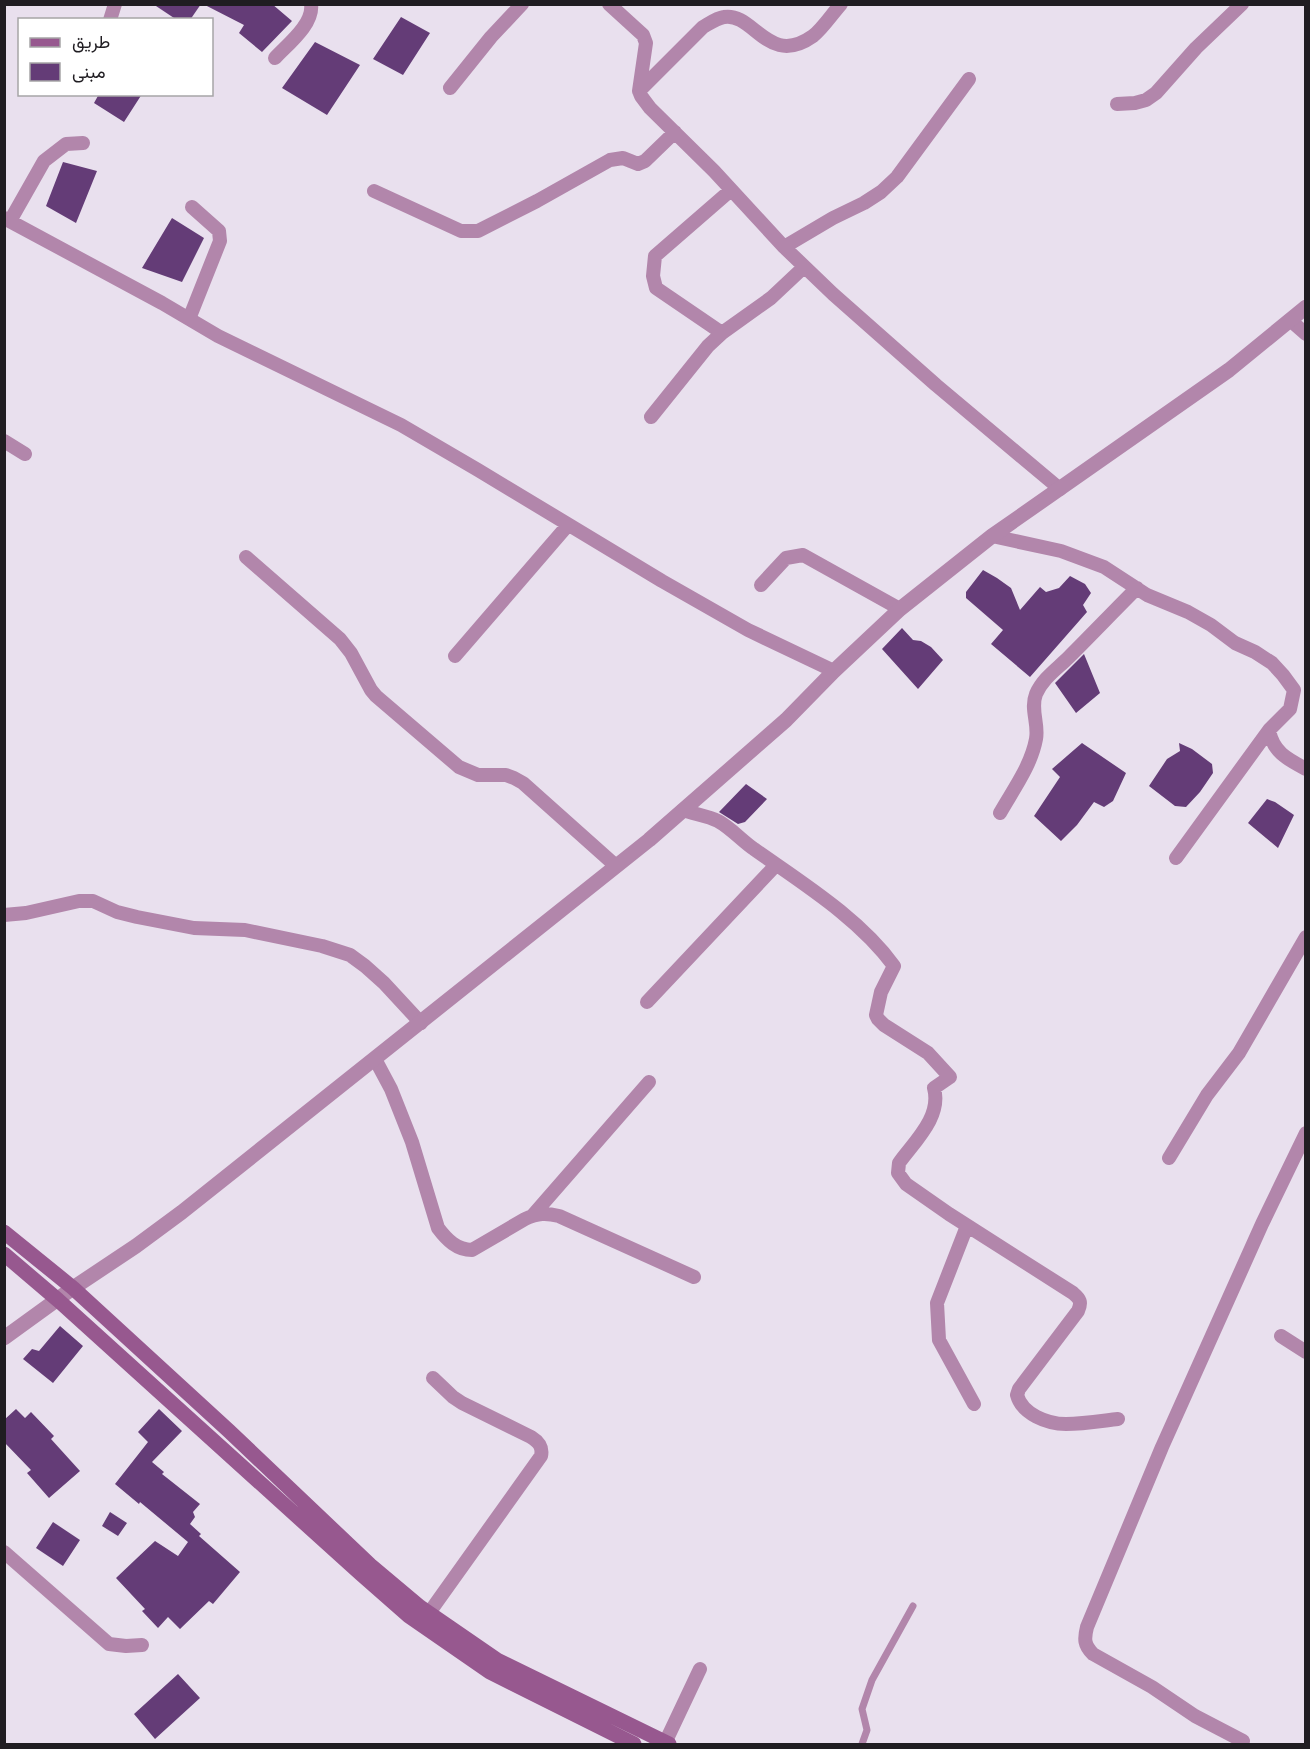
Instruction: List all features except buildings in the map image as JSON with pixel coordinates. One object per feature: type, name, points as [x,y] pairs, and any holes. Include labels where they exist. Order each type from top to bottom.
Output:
[{"type":"main road","points":[[4,1232],[73,1288],[229,1431],[409,1616],[490,1672],[613,1740],[634,1744]]},
{"type":"main road","points":[[4,1254],[365,1570],[497,1660],[667,1744]]},
{"type":"street","points":[[275,58],[308,22],[312,11],[311,4]]},
{"type":"street","points":[[450,88],[491,37],[522,4]]},
{"type":"street","points":[[609,4],[643,35],[646,43],[639,91],[650,108],[804,267],[1059,489]]},
{"type":"street","points":[[639,91],[703,27],[716,20],[727,16],[741,21],[773,44],[797,44],[813,35],[841,4]]},
{"type":"street","points":[[1117,104],[1146,100],[1156,93],[1196,48],[1242,4]]},
{"type":"street","points":[[783,247],[881,192],[897,177],[969,79]]},
{"type":"street","points":[[374,191],[461,231],[478,231],[610,160],[622,158],[638,164],[645,161],[675,132]]},
{"type":"street","points":[[83,143],[66,144],[45,161],[7,219],[218,336],[401,425],[748,630],[834,671]]},
{"type":"street","points":[[722,333],[657,288],[653,276],[655,256],[731,190]]},
{"type":"street","points":[[189,318],[220,241],[219,231],[192,207]]},
{"type":"street","points":[[651,417],[708,346],[722,333],[771,298],[804,267]]},
{"type":"street","points":[[4,1338],[182,1212],[616,866],[786,720],[900,609],[992,536],[1229,370],[1305,307]]},
{"type":"street","points":[[1290,320],[1305,334]]},
{"type":"street","points":[[4,441],[25,454]]},
{"type":"street","points":[[455,656],[568,525]]},
{"type":"street","points":[[992,536],[1061,551],[1104,567],[1147,595],[1188,612],[1211,625],[1235,643],[1272,663],[1294,690],[1290,709],[1269,730],[1176,858]]},
{"type":"street","points":[[761,585],[786,558],[803,555],[900,609]]},
{"type":"street","points":[[246,557],[329,627],[351,652],[376,696],[459,767],[478,775],[506,775],[523,783],[616,866]]},
{"type":"street","points":[[1000,813],[1030,759],[1037,737],[1033,706],[1039,688],[1049,675],[1137,588]]},
{"type":"street","points":[[1269,730],[1275,747],[1305,770]]},
{"type":"street","points":[[683,810],[718,821],[831,904],[864,932],[894,966],[881,992],[876,1015],[884,1025],[928,1053],[950,1077],[934,1088],[936,1092],[933,1111],[928,1124],[899,1163],[898,1173],[906,1184],[1079,1298],[1081,1304],[1078,1311],[1019,1389],[1017,1395],[1023,1408],[1041,1418],[1065,1424],[1118,1419]]},
{"type":"street","points":[[647,1002],[776,865]]},
{"type":"street","points":[[4,915],[93,901],[117,912],[137,917],[194,928],[245,930],[322,946],[350,956],[365,966],[421,1023]]},
{"type":"street","points":[[1169,1158],[1207,1095],[1239,1053],[1305,937]]},
{"type":"street","points":[[375,1059],[391,1089],[408,1131],[438,1228],[446,1239],[465,1250],[472,1250],[533,1215],[650,1082]]},
{"type":"street","points":[[1243,1741],[1195,1716],[1152,1687],[1093,1654],[1086,1647],[1084,1640],[1162,1447],[1305,1133]]},
{"type":"street","points":[[533,1215],[544,1213],[559,1216],[694,1277]]},
{"type":"street","points":[[967,1226],[937,1303],[939,1340],[974,1404]]},
{"type":"street","points":[[1281,1336],[1305,1352]]},
{"type":"street","points":[[429,1613],[542,1452],[540,1444],[531,1437],[462,1403],[433,1378]]},
{"type":"street","points":[[4,1552],[109,1644],[142,1645]]},
{"type":"street","points":[[667,1744],[700,1669]]},
{"type":"lane","points":[[862,1744],[867,1730],[862,1709],[872,1680],[913,1606]]}]
